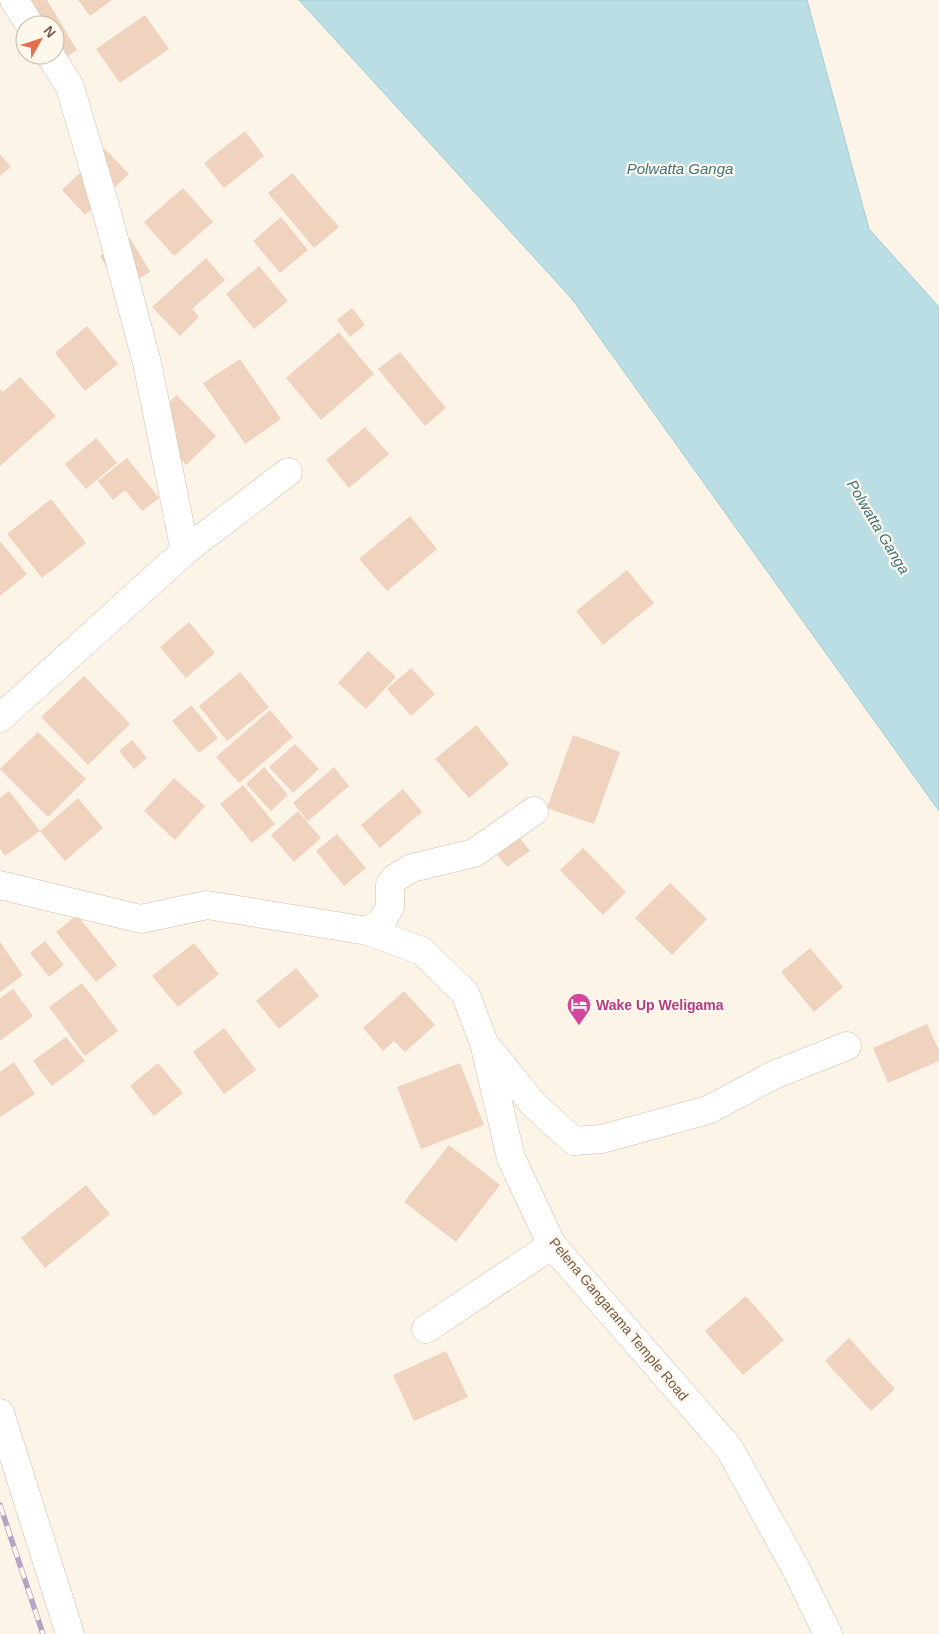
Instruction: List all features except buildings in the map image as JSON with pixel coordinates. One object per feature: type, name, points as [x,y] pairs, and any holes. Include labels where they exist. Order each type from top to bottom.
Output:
[{"type":"street","points":[[14,0],[24,15]]},
{"type":"street","points":[[56,65],[70,87],[107,213],[147,362],[185,551]]},
{"type":"street","points":[[0,718],[185,551],[288,472]]},
{"type":"street","points":[[368,931],[381,923],[390,907],[390,885],[395,878],[412,868],[474,853],[534,811]]},
{"type":"street","name":"Pelena Gangarama Temple Road","points":[[0,885],[141,919],[207,905],[368,931],[422,951],[465,994],[484,1043],[511,1158],[552,1245],[729,1448],[795,1567],[828,1634]]},
{"type":"street","points":[[484,1043],[534,1105],[574,1141],[602,1139],[708,1110],[776,1074],[847,1046]]},
{"type":"street","points":[[426,1329],[552,1245]]},
{"type":"street","points":[[0,1414],[70,1634]]},
{"type":"water","name":"Polwatta Ganga","points":[[299,0],[807,0],[869,229],[939,307],[939,811],[572,299]]},
{"type":"railway","points":[[0,1505],[43,1634]]},
{"type":"place","name":"Wake Up Weligama","points":[[579,1026]]}]
